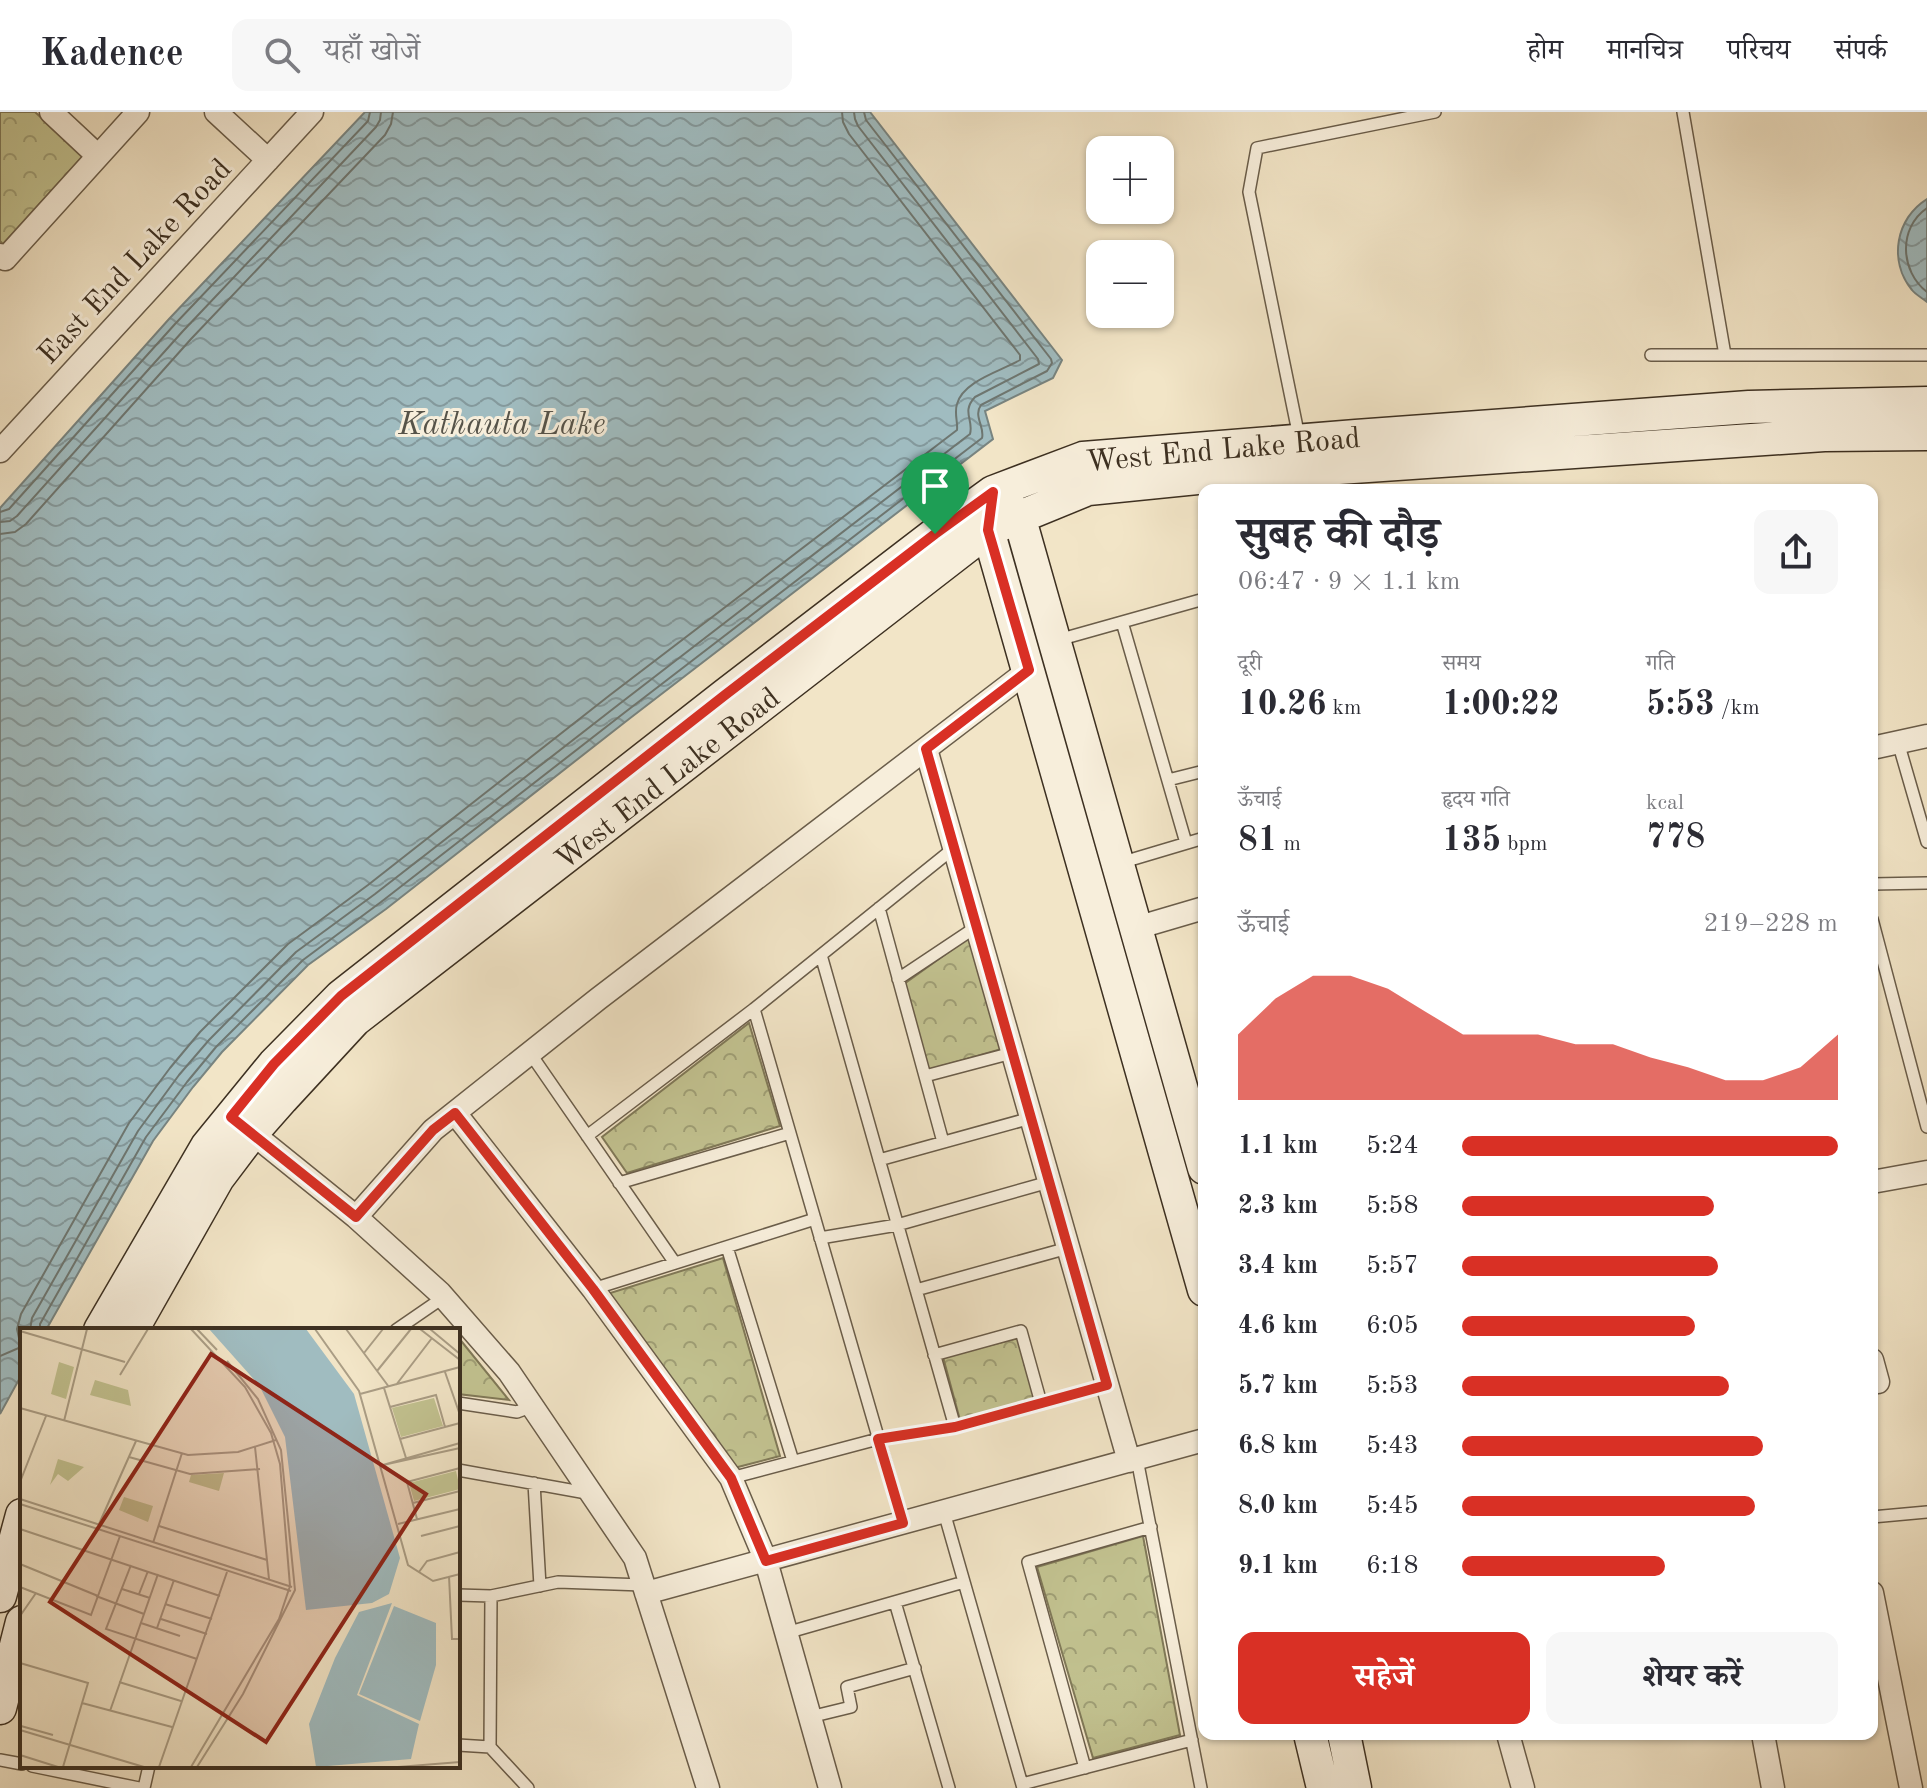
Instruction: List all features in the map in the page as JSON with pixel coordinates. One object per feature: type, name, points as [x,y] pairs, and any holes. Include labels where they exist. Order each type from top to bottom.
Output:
[{"type":"street","points":[[51,112],[98,156]]},
{"type":"street","points":[[0,255],[5,259],[138,112]]},
{"type":"street","points":[[216,112],[268,160]]},
{"type":"street","name":"East End Lake Road","points":[[0,451],[312,112]]},
{"type":"street","name":"West End Lake Road","points":[[1202,484],[1248,482],[1300,455],[1749,407],[1927,403]]},
{"type":"street","name":"West End Lake Road","points":[[133,1328],[218,1178],[274,1064],[341,996],[725,695],[993,492],[1083,458],[1300,455],[1824,435],[1927,434]]},
{"type":"street","name":"West End Lake Road","points":[[101,1328],[207,1146],[242,1125],[355,1020],[988,530],[1088,489],[1198,484]]},
{"type":"street","points":[[993,492],[1019,516],[1198,1147]]},
{"type":"street","points":[[993,492],[988,530],[1198,1269]]},
{"type":"street","points":[[356,1217],[433,1130],[1029,670]]},
{"type":"street","points":[[1878,747],[1927,736]]},
{"type":"street","points":[[926,749],[1107,1385],[1133,1460]]},
{"type":"street","points":[[1136,928],[1198,910]]},
{"type":"street","points":[[455,1113],[593,1289],[731,1478],[766,1561],[830,1788]]},
{"type":"street","points":[[242,1125],[356,1217],[444,1297],[509,1372],[533,1406],[635,1558],[708,1788]]},
{"type":"street","points":[[1878,1181],[1927,1172]]},
{"type":"street","points":[[645,1589],[766,1561],[1198,1442]]},
{"type":"street","points":[[0,1596],[20,1522]]},
{"type":"street","points":[[1878,1623],[1911,1788]]},
{"type":"street","points":[[0,1708],[17,1659],[20,1637]]},
{"type":"street","points":[[1311,1740],[1323,1788]]},
{"type":"street","points":[[1345,1740],[1355,1788]]},
{"type":"street","points":[[1510,1740],[1523,1788]]},
{"type":"street","points":[[1764,1740],[1773,1788]]},
{"type":"lane","points":[[1300,455],[1249,192],[1257,148],[1435,112]]},
{"type":"lane","points":[[1683,112],[1725,355]]},
{"type":"lane","points":[[1651,355],[1927,355]]},
{"type":"lane","points":[[1055,641],[1198,601]]},
{"type":"lane","points":[[1122,622],[1186,843]]},
{"type":"lane","points":[[1898,742],[1927,842]]},
{"type":"lane","points":[[1168,780],[1198,772]]},
{"type":"lane","points":[[1118,863],[1198,840]]},
{"type":"lane","points":[[587,1136],[754,1009],[954,848]]},
{"type":"lane","points":[[1878,884],[1927,883]]},
{"type":"lane","points":[[879,908],[943,1142]]},
{"type":"lane","points":[[898,979],[976,927]]},
{"type":"lane","points":[[1878,942],[1927,1127]]},
{"type":"lane","points":[[821,955],[955,1427]]},
{"type":"lane","points":[[754,1009],[903,1523]]},
{"type":"lane","points":[[530,1053],[675,1263]]},
{"type":"lane","points":[[925,1076],[1012,1053]]},
{"type":"lane","points":[[879,1160],[1031,1118]]},
{"type":"lane","points":[[619,1183],[790,1133]]},
{"type":"lane","points":[[820,1238],[897,1225],[1049,1182]]},
{"type":"lane","points":[[593,1289],[815,1219]]},
{"type":"lane","points":[[727,1247],[793,1461]]},
{"type":"lane","points":[[916,1290],[1068,1248]]},
{"type":"lane","points":[[399,1328],[444,1297]]},
{"type":"lane","points":[[934,1355],[1021,1331],[1041,1403]]},
{"type":"lane","points":[[731,1478],[878,1439],[955,1427],[1107,1385]]},
{"type":"lane","points":[[460,1403],[517,1412],[533,1406]]},
{"type":"lane","points":[[1133,1460],[1151,1527],[1201,1788]]},
{"type":"lane","points":[[460,1470],[581,1492],[587,1487]]},
{"type":"lane","points":[[534,1483],[540,1586]]},
{"type":"lane","points":[[944,1512],[1022,1786],[1192,1740]]},
{"type":"lane","points":[[1878,1516],[1927,1512]]},
{"type":"lane","points":[[1085,1768],[1028,1562],[1151,1527]]},
{"type":"lane","points":[[460,1595],[491,1596],[558,1582],[645,1589]]},
{"type":"lane","points":[[786,1633],[964,1582]]},
{"type":"lane","points":[[491,1596],[490,1747],[528,1788]]},
{"type":"lane","points":[[895,1602],[949,1788]]},
{"type":"lane","points":[[810,1717],[851,1707],[847,1687],[915,1668]]},
{"type":"lane","points":[[460,1745],[490,1747]]},
{"type":"lane","points":[[0,1760],[20,1764]]},
{"type":"lane","points":[[40,1768],[107,1785],[142,1788],[148,1768]]},
{"type":"green space","points":[[0,112],[35,112],[83,156],[3,244],[0,241]]},
{"type":"green space","points":[[971,936],[1005,1048],[928,1070],[904,984]]},
{"type":"green space","points":[[749,1023],[780,1126],[627,1173],[602,1137]]},
{"type":"green space","points":[[723,1258],[780,1456],[734,1468],[607,1294]]},
{"type":"green space","points":[[1019,1338],[1035,1401],[960,1420],[943,1357]]},
{"type":"green space","points":[[460,1339],[509,1400],[460,1394]]},
{"type":"green space","points":[[1143,1536],[1180,1735],[1093,1758],[1037,1567]]},
{"type":"water","name":"Kathauta Lake","points":[[365,112],[870,112],[1062,360],[1053,378],[985,411],[993,439],[386,909],[308,965],[222,1052],[153,1141],[47,1328],[20,1328],[20,1378],[0,1414],[0,508],[169,319]]},
{"type":"water","points":[[1927,199],[1927,302],[1913,292],[1904,279],[1898,253],[1902,228],[1916,207]]},
{"type":"route","points":[[993,492],[988,530],[1029,670],[926,749],[1107,1385],[955,1427],[878,1439],[903,1523],[766,1561],[731,1478],[593,1289],[455,1113],[433,1130],[356,1217],[231,1117],[274,1064],[341,996],[935,534],[993,492]]}]
